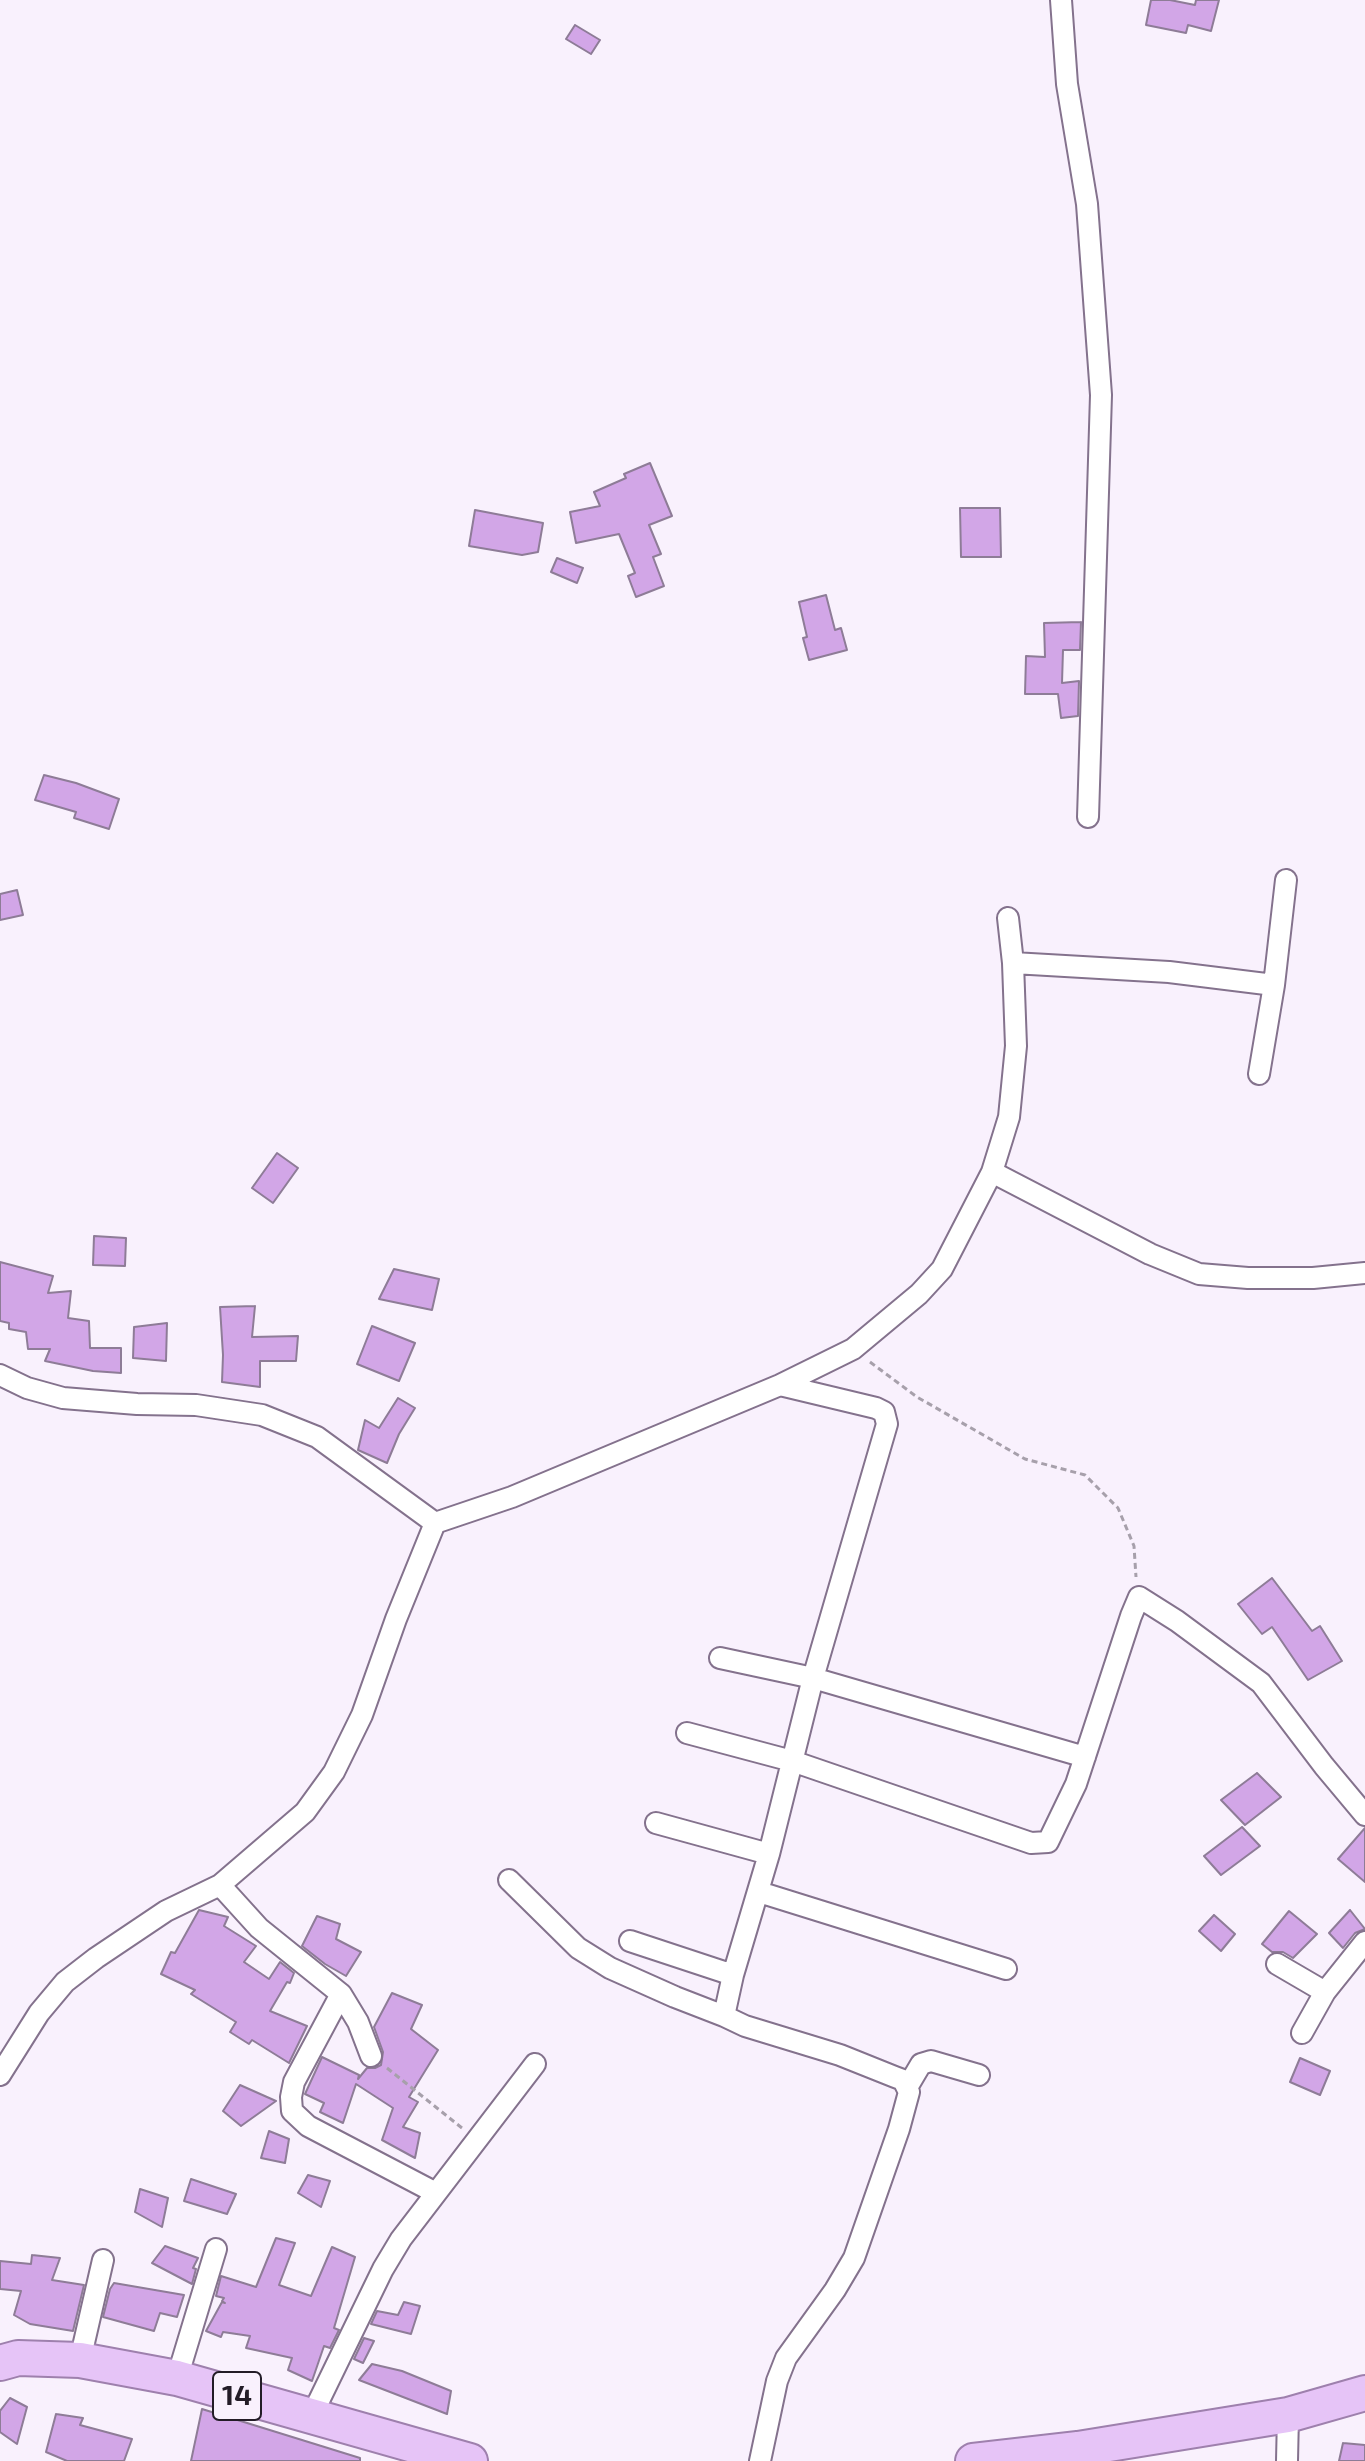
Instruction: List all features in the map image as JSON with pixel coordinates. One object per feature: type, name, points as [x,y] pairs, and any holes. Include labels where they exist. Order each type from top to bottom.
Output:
[{"type":"highway","name":"14","points":[[0,2363],[18,2358],[80,2360],[177,2378],[470,2461]]},
{"type":"highway","points":[[973,2461],[1079,2455],[1288,2415],[1365,2393]]},
{"type":"street","points":[[1061,0],[1067,84],[1087,204],[1101,395],[1088,817]]},
{"type":"street","points":[[1259,1074],[1274,985],[1286,880]]},
{"type":"street","points":[[0,2075],[39,2013],[65,1982],[166,1911],[220,1885],[305,1812],[334,1772],[362,1715],[435,1523],[512,1497],[780,1385],[853,1349],[919,1294],[942,1269],[992,1172],[1009,1117],[1016,1046],[1008,918]]},
{"type":"street","points":[[1013,963],[1169,972],[1274,985]]},
{"type":"street","points":[[992,1172],[1150,1254],[1199,1274],[1313,1278],[1365,1273]]},
{"type":"street","points":[[0,1375],[27,1388],[63,1398],[196,1405],[262,1415],[317,1437],[435,1523]]},
{"type":"street","points":[[724,2016],[813,1678],[884,1437],[886,1418],[884,1412],[876,1408],[780,1385]]},
{"type":"street","points":[[687,1733],[792,1761],[1040,1844],[1048,1842],[1076,1784],[1139,1597],[1261,1683],[1365,1815]]},
{"type":"street","points":[[720,1658],[813,1678],[1085,1757]]},
{"type":"street","points":[[656,1823],[769,1854]]},
{"type":"street","points":[[509,1880],[578,1948],[610,1968],[745,2026],[840,2055],[903,2080],[908,2086]]},
{"type":"street","points":[[220,1885],[259,1928],[341,1994],[358,2022],[371,2056]]},
{"type":"street","points":[[759,1892],[1006,1969]]},
{"type":"street","points":[[630,1941],[733,1975]]},
{"type":"street","points":[[1302,2033],[1325,1992],[1365,1942]]},
{"type":"street","points":[[1277,1964],[1325,1992]]},
{"type":"street","points":[[341,1994],[294,2082],[292,2111],[308,2126],[436,2193]]},
{"type":"street","points":[[760,2461],[777,2381],[786,2358],[854,2258],[899,2129],[908,2099],[908,2086],[921,2064],[931,2061],[979,2075]]},
{"type":"street","points":[[311,2417],[383,2269],[401,2239],[535,2064]]},
{"type":"street","points":[[177,2378],[216,2249]]},
{"type":"street","points":[[80,2360],[103,2260]]},
{"type":"street","points":[[1287,2461],[1288,2415]]},
{"type":"path","points":[[853,1349],[917,1397],[1025,1459],[1085,1475],[1118,1508],[1134,1546],[1139,1597]]},
{"type":"path","points":[[371,2056],[477,2140]]},
{"type":"building","points":[[1151,0],[1195,5],[1196,0],[1219,0],[1211,31],[1188,25],[1186,33],[1146,25]]},
{"type":"building","points":[[575,25],[600,40],[591,54],[566,39]]},
{"type":"building","points":[[650,463],[672,516],[649,525],[661,554],[653,557],[664,586],[636,597],[628,576],[635,573],[619,534],[576,543],[570,512],[600,506],[594,492]]},
{"type":"building","points":[[960,508],[1000,508],[1001,557],[961,557]]},
{"type":"building","points":[[475,510],[543,523],[538,552],[522,555],[469,546]]},
{"type":"building","points":[[557,558],[583,568],[577,583],[551,572]]},
{"type":"building","points":[[826,595],[835,630],[841,628],[847,650],[809,660],[799,602]]},
{"type":"building","points":[[1081,622],[1080,650],[1063,650],[1062,683],[1079,681],[1078,716],[1061,718],[1058,694],[1025,694],[1026,656],[1045,657],[1044,623]]},
{"type":"building","points":[[44,775],[119,799],[109,829],[74,818],[76,812],[35,800]]},
{"type":"building","points":[[17,890],[23,915],[0,920],[0,894]]},
{"type":"building","points":[[277,1153],[298,1168],[273,1203],[252,1188]]},
{"type":"building","points":[[94,1236],[126,1238],[125,1266],[93,1265]]},
{"type":"building","points":[[0,1262],[53,1276],[48,1293],[71,1291],[68,1318],[89,1321],[90,1348],[121,1348],[121,1373],[45,1361],[50,1349],[28,1349],[26,1332],[9,1329],[9,1323],[0,1321]]},
{"type":"building","points":[[394,1269],[439,1279],[432,1310],[379,1299]]},
{"type":"building","points":[[255,1306],[252,1337],[298,1336],[296,1361],[260,1361],[260,1387],[222,1382],[220,1307]]},
{"type":"building","points":[[167,1323],[166,1361],[133,1358],[134,1327]]},
{"type":"building","points":[[372,1326],[415,1343],[399,1381],[357,1364]]},
{"type":"building","points":[[398,1398],[415,1408],[399,1434],[387,1463],[358,1450],[365,1420],[379,1428]]},
{"type":"building","points":[[1272,1578],[1312,1631],[1320,1626],[1342,1661],[1308,1680],[1272,1627],[1262,1634],[1238,1604]]},
{"type":"building","points":[[1257,1773],[1281,1797],[1245,1825],[1221,1800]]},
{"type":"building","points":[[1242,1827],[1260,1846],[1221,1875],[1204,1856]]},
{"type":"building","points":[[1365,1828],[1365,1882],[1338,1859]]},
{"type":"building","points":[[199,1910],[228,1917],[224,1926],[256,1946],[244,1962],[269,1979],[280,1962],[294,1973],[270,2011],[307,2026],[289,2063],[252,2040],[249,2044],[230,2032],[236,2022],[191,1994],[195,1990],[161,1974],[171,1952],[175,1953]]},
{"type":"building","points":[[1350,1910],[1365,1929],[1355,1933],[1343,1948],[1329,1933]]},
{"type":"building","points":[[1289,1911],[1317,1934],[1293,1958],[1283,1952],[1272,1952],[1262,1944]]},
{"type":"building","points":[[1214,1915],[1235,1934],[1221,1951],[1199,1931]]},
{"type":"building","points":[[317,1916],[340,1924],[336,1939],[361,1952],[346,1976],[302,1946]]},
{"type":"building","points":[[392,1993],[422,2005],[411,2029],[438,2050],[409,2097],[418,2102],[403,2127],[420,2133],[415,2158],[382,2140],[393,2108],[356,2084],[343,2123],[320,2112],[324,2103],[305,2094],[322,2057],[359,2075],[358,2079],[367,2068],[381,2065],[383,2052],[374,2027]]},
{"type":"building","points":[[1300,2058],[1330,2071],[1320,2095],[1290,2082]]},
{"type":"building","points":[[240,2085],[276,2101],[241,2126],[223,2111]]},
{"type":"building","points":[[269,2131],[289,2139],[285,2163],[261,2158]]},
{"type":"building","points":[[308,2175],[330,2181],[321,2207],[298,2193]]},
{"type":"building","points":[[191,2179],[236,2194],[227,2214],[184,2201]]},
{"type":"building","points":[[140,2189],[168,2198],[162,2227],[135,2212]]},
{"type":"building","points":[[276,2238],[295,2243],[279,2285],[311,2296],[332,2247],[355,2257],[334,2328],[339,2330],[330,2348],[324,2346],[312,2381],[288,2370],[292,2358],[246,2348],[250,2336],[223,2332],[221,2337],[206,2331],[222,2302],[225,2303],[222,2301],[224,2298],[216,2296],[221,2276],[256,2287]]},
{"type":"building","points":[[165,2246],[198,2258],[193,2268],[196,2269],[192,2284],[152,2263]]},
{"type":"building","points":[[32,2255],[60,2258],[52,2280],[84,2285],[73,2331],[30,2324],[14,2315],[21,2291],[0,2289],[0,2261],[31,2264]]},
{"type":"building","points":[[114,2283],[184,2295],[177,2317],[160,2313],[154,2331],[103,2317]]},
{"type":"building","points":[[404,2302],[420,2306],[411,2334],[371,2324],[377,2311],[398,2315]]},
{"type":"building","points":[[364,2338],[374,2341],[363,2363],[354,2359]]},
{"type":"building","points":[[372,2364],[402,2371],[451,2391],[447,2414],[359,2380]]},
{"type":"building","points":[[10,2398],[27,2407],[17,2444],[0,2432],[0,2411]]},
{"type":"building","points":[[202,2409],[360,2458],[360,2461],[191,2461]]},
{"type":"building","points":[[56,2414],[83,2418],[80,2425],[132,2439],[124,2461],[67,2461],[46,2452]]},
{"type":"building","points":[[1343,2443],[1365,2445],[1365,2461],[1339,2461]]}]
